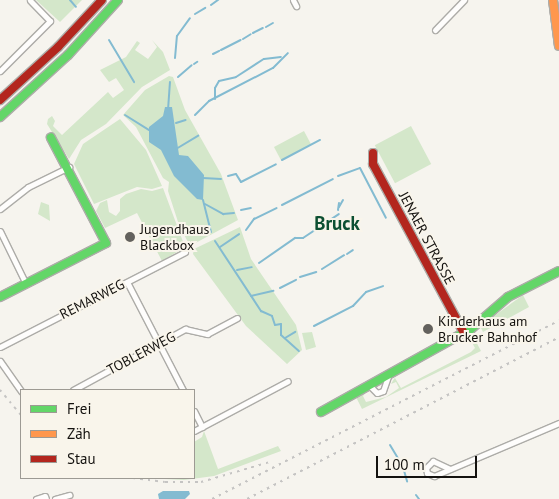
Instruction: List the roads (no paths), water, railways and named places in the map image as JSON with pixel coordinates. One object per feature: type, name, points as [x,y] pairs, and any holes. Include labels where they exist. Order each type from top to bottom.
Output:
[{"type":"main road","points":[[0,100],[58,47],[102,0]]},
{"type":"main road","points":[[0,117],[68,55],[118,0]]},
{"type":"main road","points":[[554,0],[559,46]]},
{"type":"main road","points":[[0,297],[106,244],[69,167],[51,138]]},
{"type":"main road","name":"JENAER STRASSE","points":[[373,153],[374,164],[464,333]]},
{"type":"main road","points":[[324,410],[371,387],[375,380],[464,333],[508,297],[559,271]]},
{"type":"street","points":[[0,71],[50,21],[30,0]]},
{"type":"street","points":[[293,0],[296,6]]},
{"type":"street","points":[[435,30],[464,0]]},
{"type":"street","points":[[0,209],[28,187],[69,167]]},
{"type":"street","points":[[0,231],[26,284]]},
{"type":"street","name":"REMARWEG","points":[[0,347],[185,252]]},
{"type":"street","points":[[127,282],[182,389]]},
{"type":"street","name":"TOBLERWEG","points":[[75,389],[189,328],[207,334],[237,318]]},
{"type":"street","points":[[0,361],[20,390]]},
{"type":"street","points":[[371,387],[377,393],[383,391],[390,372]]},
{"type":"street","points":[[195,430],[288,381]]},
{"type":"street","points":[[195,413],[202,427]]},
{"type":"street","points":[[450,469],[559,423]]},
{"type":"street","points":[[55,499],[69,495]]},
{"type":"street","points":[[36,499],[46,499]]},
{"type":"water","points":[[165,107],[172,107],[179,155],[188,156],[204,175],[203,200],[197,199],[174,176],[161,150],[149,142],[149,127],[163,116]]},
{"type":"water","points":[[163,491],[189,491],[190,494],[185,499],[159,499],[158,494]]},
{"type":"waterway","points":[[70,0],[76,7]]},
{"type":"waterway","points":[[211,5],[218,0]]},
{"type":"waterway","points":[[195,14],[205,8]]},
{"type":"waterway","points":[[175,58],[177,36],[190,18]]},
{"type":"waterway","points":[[266,27],[273,23]]},
{"type":"waterway","points":[[253,33],[263,28]]},
{"type":"waterway","points":[[243,39],[251,34]]},
{"type":"waterway","points":[[109,40],[134,82]]},
{"type":"waterway","points":[[221,50],[241,40]]},
{"type":"waterway","points":[[213,54],[219,51]]},
{"type":"waterway","points":[[195,115],[209,101],[273,68],[288,53]]},
{"type":"waterway","points":[[215,99],[215,88],[219,81],[236,77],[264,59],[281,57]]},
{"type":"waterway","points":[[178,77],[192,65]]},
{"type":"waterway","points":[[168,110],[170,82]]},
{"type":"waterway","points":[[125,115],[149,130]]},
{"type":"waterway","points":[[176,123],[186,120]]},
{"type":"waterway","points":[[176,149],[198,136]]},
{"type":"waterway","points":[[282,160],[320,140]]},
{"type":"waterway","points":[[228,176],[236,174],[241,182],[276,164]]},
{"type":"waterway","points":[[338,176],[360,168],[386,218]]},
{"type":"waterway","points":[[203,178],[221,179]]},
{"type":"waterway","points":[[282,205],[333,179]]},
{"type":"waterway","points":[[203,200],[211,232]]},
{"type":"waterway","points":[[339,207],[343,200]]},
{"type":"waterway","points":[[338,210],[339,203]]},
{"type":"waterway","points":[[205,204],[223,214],[234,213]]},
{"type":"waterway","points":[[241,210],[251,208]]},
{"type":"waterway","points":[[246,230],[254,219],[277,208]]},
{"type":"waterway","points":[[259,263],[295,238],[303,238],[339,214]]},
{"type":"waterway","points":[[220,247],[239,234]]},
{"type":"waterway","points":[[215,241],[261,311],[272,316],[275,325],[281,324],[281,335],[299,351]]},
{"type":"waterway","points":[[347,254],[353,250]]},
{"type":"waterway","points":[[322,269],[344,255]]},
{"type":"waterway","points":[[237,270],[252,267]]},
{"type":"waterway","points":[[300,277],[316,272]]},
{"type":"waterway","points":[[280,288],[296,280]]},
{"type":"waterway","points":[[314,326],[353,306],[366,292],[383,286]]},
{"type":"waterway","points":[[251,296],[273,291]]},
{"type":"waterway","points":[[285,338],[295,332]]},
{"type":"waterway","points":[[390,445],[403,467],[407,481]]},
{"type":"waterway","points":[[416,495],[419,499]]},
{"type":"railway","points":[[212,499],[559,321]]},
{"type":"railway","points":[[247,499],[559,337]]},
{"type":"railway","points":[[0,390],[20,414]]},
{"type":"railway","points":[[141,479],[165,482],[201,482],[270,462]]},
{"type":"place","name":"Jugendhaus Blackbox","points":[[130,237]]},
{"type":"place","name":"Kinderhaus am Brucker Bahnhof","points":[[428,329]]},
{"type":"district","name":"Bruck","points":[[337,224]]}]
